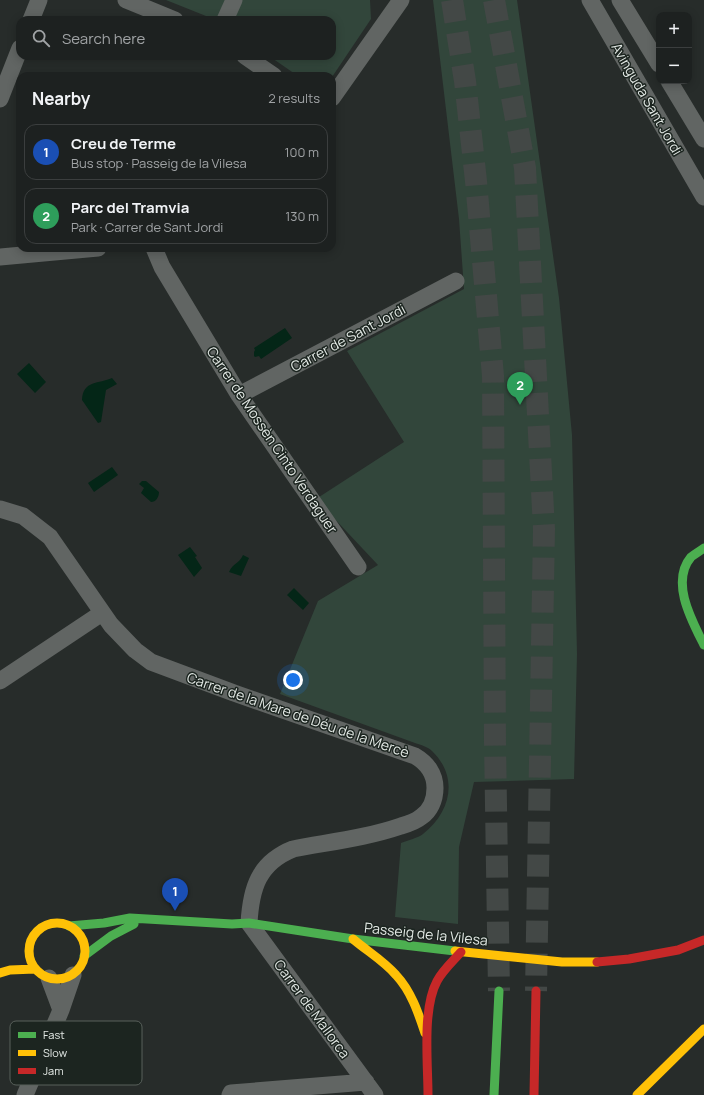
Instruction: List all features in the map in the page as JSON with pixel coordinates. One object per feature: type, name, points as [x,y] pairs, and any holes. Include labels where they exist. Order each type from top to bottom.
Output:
[{"type":"main road","points":[[704,548],[691,557],[683,576],[683,588],[686,602],[692,620],[704,645]]},
{"type":"main road","name":"Passeig de la Vilesa","points":[[69,926],[104,923],[130,918],[249,924],[353,940],[562,962],[597,962],[629,959],[678,950],[704,940]]},
{"type":"main road","points":[[84,956],[111,936],[142,919]]},
{"type":"main road","points":[[0,973],[10,970],[42,973],[57,979],[73,975],[78,969],[84,956],[84,946],[82,938],[69,926],[56,923],[43,927],[34,936],[29,948],[30,959],[42,973]]},
{"type":"main road","points":[[353,940],[395,974],[408,991],[418,1011],[428,1044]]},
{"type":"main road","points":[[18,953],[29,948]]},
{"type":"main road","points":[[428,1095],[428,1015],[437,982],[461,952]]},
{"type":"main road","points":[[494,1095],[499,991]]},
{"type":"main road","points":[[534,1095],[536,991]]},
{"type":"main road","points":[[637,1095],[704,1029]]},
{"type":"street","points":[[33,16],[39,0]]},
{"type":"street","points":[[126,0],[165,16]]},
{"type":"street","points":[[227,16],[234,0]]},
{"type":"street","points":[[336,92],[401,0]]},
{"type":"street","name":"Avinguda Sant Jordi","points":[[590,0],[704,198]]},
{"type":"street","points":[[620,0],[656,59]]},
{"type":"street","points":[[0,99],[16,58]]},
{"type":"street","points":[[251,60],[268,72]]},
{"type":"street","points":[[671,84],[704,139]]},
{"type":"street","points":[[0,257],[54,252]]},
{"type":"street","name":"Carrer de Mossèn Cinto Verdaguer","points":[[156,252],[162,267],[239,396],[358,567]]},
{"type":"street","name":"Carrer de Sant Jordi","points":[[239,396],[456,281]]},
{"type":"street","name":"Carrer de la Mare de Déu de la Mercè","points":[[0,509],[23,516],[50,537],[102,613],[121,637],[151,662],[241,696],[415,756],[422,760],[432,773],[435,781],[435,793],[432,804],[427,811],[415,821],[375,834],[292,849],[282,853],[268,863],[259,878],[253,893],[249,924]]},
{"type":"street","points":[[0,681],[102,613]]},
{"type":"street","name":"Carrer de Mallorca","points":[[249,924],[371,1088]]},
{"type":"street","points":[[42,973],[61,1010]]},
{"type":"street","points":[[56,1021],[73,975]]},
{"type":"street","points":[[25,1095],[29,1085]]},
{"type":"street","points":[[230,1094],[371,1088]]},
{"type":"shaded area","points":[[166,0],[370,0],[371,19],[335,72],[292,72],[275,60],[336,60],[336,16],[206,16]]},
{"type":"shaded area","points":[[433,0],[517,0],[559,298],[572,435],[577,654],[574,779],[474,782],[459,847],[458,924],[395,917],[401,843],[423,834],[433,825],[445,805],[448,794],[448,783],[446,772],[441,761],[432,751],[424,746],[280,694],[318,601],[378,565],[316,499],[404,442],[347,351],[464,289],[459,219]]},
{"type":"shaded area","points":[[285,328],[292,338],[261,359],[259,356],[254,356],[254,348]]},
{"type":"shaded area","points":[[29,363],[46,382],[35,393],[17,374]]},
{"type":"shaded area","points":[[112,378],[117,384],[106,390],[101,422],[98,423],[82,400],[83,394],[85,389],[92,384]]},
{"type":"shaded area","points":[[112,467],[118,475],[94,492],[88,483]]},
{"type":"shaded area","points":[[142,481],[146,481],[159,492],[156,500],[151,502],[141,493],[144,488],[139,484]]},
{"type":"shaded area","points":[[190,547],[197,556],[195,557],[202,568],[194,577],[178,555]]},
{"type":"shaded area","points":[[243,555],[249,558],[241,576],[229,572],[240,560]]},
{"type":"shaded area","points":[[294,588],[309,603],[303,610],[287,595]]},
{"type":"tunnel","points":[[452,0],[465,81],[476,181],[493,376],[495,743],[499,991]]},
{"type":"tunnel","points":[[494,0],[525,168],[544,529],[536,991]]},
{"type":"traffic: fast","points":[[704,548],[691,557],[685,567],[682,578],[685,601],[694,625],[704,645]]},
{"type":"traffic: fast","points":[[69,926],[104,923],[130,918],[232,924],[249,923],[353,939],[455,951]]},
{"type":"traffic: fast","points":[[84,956],[111,936],[134,924]]},
{"type":"traffic: fast","points":[[494,1095],[499,991]]},
{"type":"traffic: slow","points":[[57,923],[68,925],[77,931],[83,940],[85,951],[83,962],[77,971],[68,977],[57,979],[46,977],[37,971],[31,962],[29,951],[31,940],[37,931],[46,925],[57,923]]},
{"type":"traffic: slow","points":[[353,939],[386,965],[401,981],[414,1002],[425,1033]]},
{"type":"traffic: slow","points":[[455,951],[562,962],[597,962]]},
{"type":"traffic: slow","points":[[0,973],[10,970],[35,969]]},
{"type":"traffic: slow","points":[[637,1095],[704,1029]]},
{"type":"traffic: jam","points":[[597,962],[629,959],[678,950],[704,940]]},
{"type":"traffic: jam","points":[[428,1095],[427,1036],[429,1006],[437,981],[442,973],[461,952]]},
{"type":"traffic: jam","points":[[534,1095],[536,991]]},
{"type":"place","name":"Parc del Tramvia","points":[[520,405]]},
{"type":"place","name":"Creu de Terme","points":[[175,911]]}]
